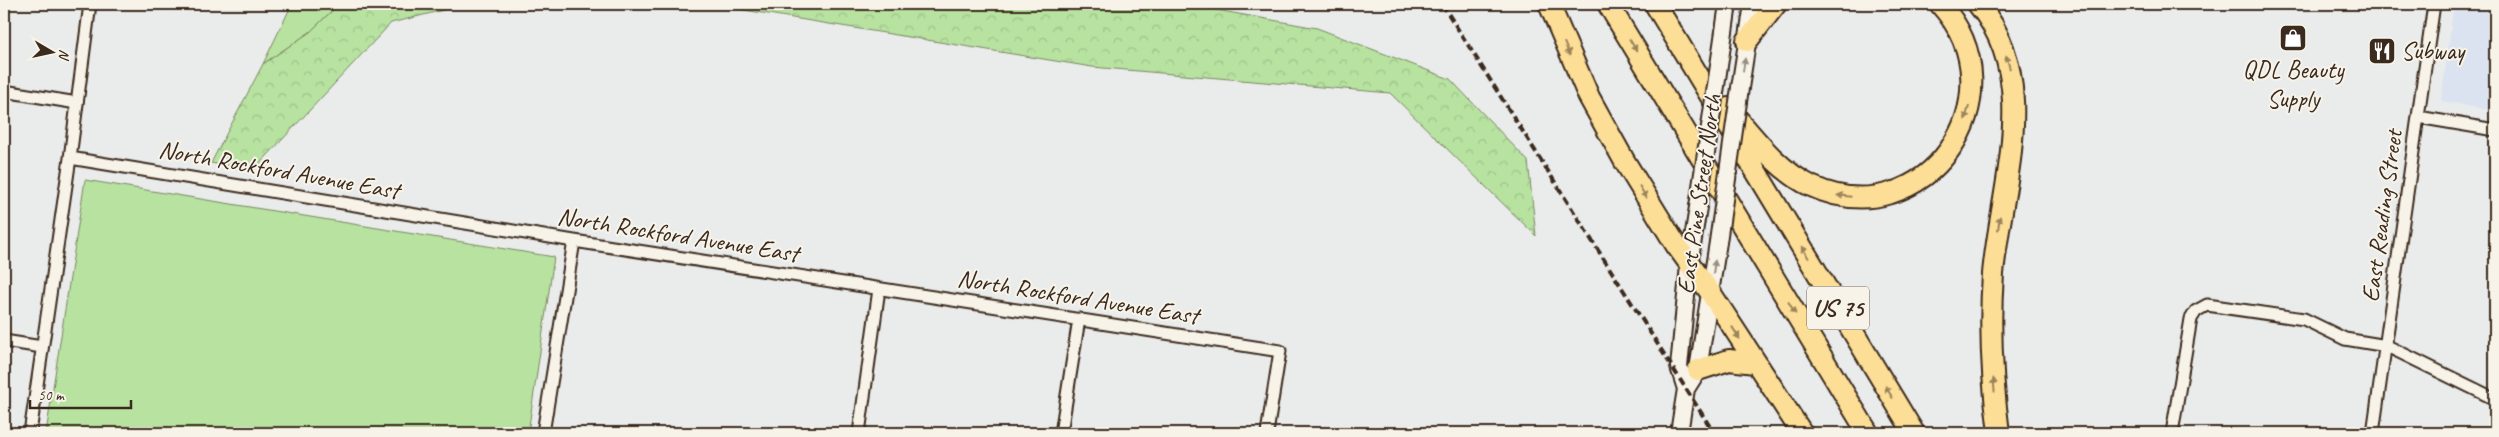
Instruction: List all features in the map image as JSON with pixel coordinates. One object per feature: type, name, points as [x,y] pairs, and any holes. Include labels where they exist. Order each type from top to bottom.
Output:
[{"type":"highway","points":[[1549,4],[1589,97],[1625,162],[1689,265],[1710,292],[1802,433]]},
{"type":"highway","name":"US 75","points":[[1608,4],[1868,433]]},
{"type":"highway","name":"US 75","points":[[1655,4],[1914,433]]},
{"type":"highway","points":[[1747,42],[1776,4]]},
{"type":"highway","points":[[1697,74],[1778,164],[1796,177],[1809,185],[1840,196],[1857,197],[1887,193],[1921,179],[1935,168],[1956,143],[1968,113],[1972,96],[1972,80],[1968,51],[1958,29],[1940,4]]},
{"type":"highway","points":[[1978,4],[1990,21],[2004,48],[2009,63],[2014,95],[2012,130],[1997,238],[1991,305],[1992,367],[1999,433]]},
{"type":"highway","points":[[1698,370],[1729,360],[1755,363]]},
{"type":"main road","name":"East Pine Street North","points":[[1686,389],[1679,368],[1689,265],[1728,4]]},
{"type":"main road","name":"East Pine Street North","points":[[1679,433],[1686,389],[1698,370],[1753,4]]},
{"type":"street","points":[[30,433],[70,158],[90,4]]},
{"type":"street","name":"East Reading Street","points":[[2374,433],[2434,4]]},
{"type":"street","points":[[4,92],[77,103]]},
{"type":"street","points":[[2418,117],[2495,130]]},
{"type":"street","name":"North Rockford Avenue East","points":[[70,158],[574,241],[1280,351],[1267,433]]},
{"type":"street","points":[[544,433],[574,241]]},
{"type":"street","points":[[859,433],[879,289]]},
{"type":"street","points":[[2172,433],[2191,319],[2196,311],[2203,306],[2213,304],[2304,319],[2345,339],[2387,346],[2495,399]]},
{"type":"street","points":[[1062,433],[1079,319]]},
{"type":"street","points":[[4,341],[42,347]]},
{"type":"shaded area","points":[[2454,4],[2495,4],[2495,111],[2441,101]]},
{"type":"green space","points":[[292,4],[339,4],[310,32],[263,64]]},
{"type":"green space","points":[[339,4],[468,4],[391,23],[253,171],[211,163],[263,64],[310,32]]},
{"type":"green space","points":[[707,4],[1183,4],[1317,28],[1450,79],[1528,161],[1536,236],[1390,93],[1092,67]]},
{"type":"green space","points":[[85,180],[554,257],[528,433],[46,433]]},
{"type":"railway","points":[[1442,4],[1714,433]]},
{"type":"place","name":"QDL Beauty Supply","points":[[2293,38]]},
{"type":"place","name":"Subway","points":[[2382,51]]}]
